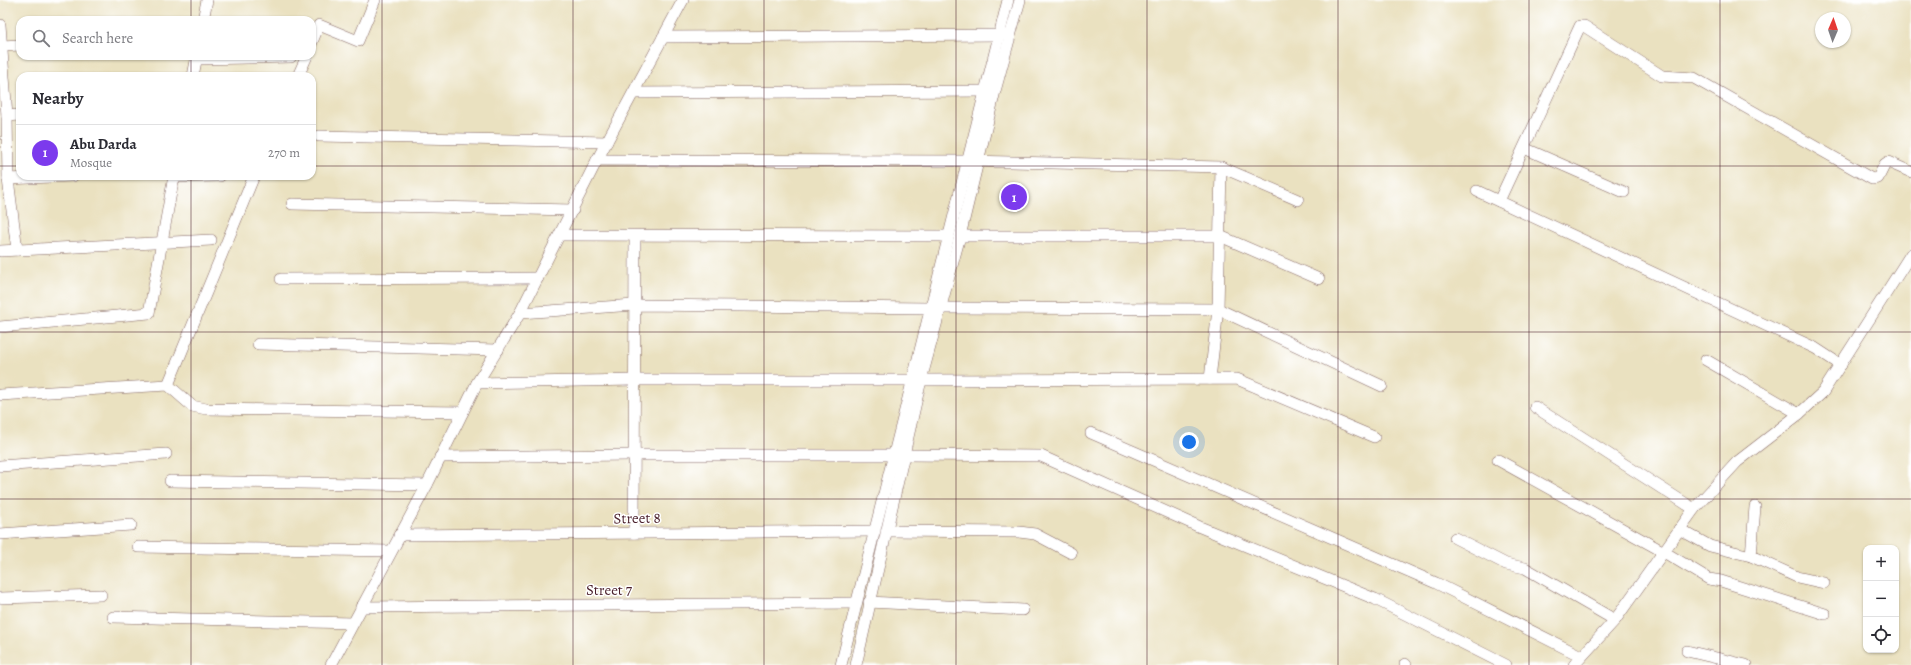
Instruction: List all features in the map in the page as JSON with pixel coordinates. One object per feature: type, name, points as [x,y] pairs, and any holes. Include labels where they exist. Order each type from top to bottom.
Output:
[{"type":"street","points":[[205,16],[207,0]]},
{"type":"street","points":[[316,32],[319,25],[358,41],[374,0]]},
{"type":"street","points":[[331,665],[427,485],[478,383],[520,313],[597,160],[683,0]]},
{"type":"street","points":[[1005,35],[1008,0]]},
{"type":"street","points":[[935,308],[948,236],[972,161],[1005,35],[1020,0]]},
{"type":"street","points":[[0,25],[7,116],[8,179],[18,250]]},
{"type":"street","points":[[1499,201],[1580,26],[1584,26],[1662,76],[1694,78],[1872,179],[1878,178],[1888,162],[1911,172]]},
{"type":"street","points":[[663,37],[1005,35]]},
{"type":"street","points":[[2,46],[16,45]]},
{"type":"street","points":[[194,72],[197,60]]},
{"type":"street","points":[[300,72],[305,60]]},
{"type":"street","points":[[634,93],[990,91]]},
{"type":"street","points":[[7,116],[16,115]]},
{"type":"street","points":[[319,136],[607,142]]},
{"type":"street","points":[[1524,148],[1624,192]]},
{"type":"street","points":[[597,160],[972,161],[1220,167],[1298,200]]},
{"type":"street","points":[[842,665],[856,603],[875,531],[898,455],[935,308],[960,236],[972,161]]},
{"type":"street","points":[[1210,379],[1218,309],[1220,167]]},
{"type":"street","points":[[8,179],[16,179]]},
{"type":"street","points":[[0,326],[149,313],[173,180]]},
{"type":"street","points":[[168,385],[252,180]]},
{"type":"street","points":[[1477,191],[1807,344],[1841,365]]},
{"type":"street","points":[[292,204],[573,210]]},
{"type":"street","points":[[560,235],[948,236]]},
{"type":"street","points":[[634,533],[635,236]]},
{"type":"street","points":[[960,236],[1220,236],[1319,279]]},
{"type":"street","points":[[0,251],[211,240]]},
{"type":"street","points":[[1574,665],[1615,620],[1694,509],[1737,462],[1799,414],[1823,392],[1911,254]]},
{"type":"street","points":[[281,279],[538,278]]},
{"type":"street","points":[[520,313],[634,305],[1218,309],[1382,386]]},
{"type":"street","points":[[258,344],[498,350]]},
{"type":"street","points":[[1706,360],[1799,414]]},
{"type":"street","points":[[478,383],[634,380],[1236,379],[1374,437]]},
{"type":"street","points":[[0,395],[168,385],[192,406],[206,409],[463,412]]},
{"type":"street","points":[[1535,408],[1694,509]]},
{"type":"street","points":[[1091,433],[1436,583],[1581,656]]},
{"type":"street","points":[[0,466],[166,454]]},
{"type":"street","points":[[440,457],[634,455],[1041,456],[1200,527],[1375,599],[1506,665]]},
{"type":"street","points":[[856,665],[869,602],[887,531],[898,455]]},
{"type":"street","points":[[1498,460],[1664,552],[1709,579],[1721,581],[1825,614]]},
{"type":"street","points":[[170,481],[427,485]]},
{"type":"street","points":[[1751,556],[1756,507]]},
{"type":"street","points":[[0,534],[130,525]]},
{"type":"street","points":[[1679,529],[1710,546],[1751,556],[1797,576],[1824,583]]},
{"type":"street","name":"Street 8","points":[[399,535],[875,531]]},
{"type":"street","points":[[887,531],[1019,532],[1035,534],[1070,553]]},
{"type":"street","points":[[1454,538],[1506,564],[1525,568],[1615,620]]},
{"type":"street","points":[[138,546],[391,551]]},
{"type":"street","points":[[0,598],[101,595]]},
{"type":"street","points":[[869,602],[1023,610]]},
{"type":"street","name":"Street 7","points":[[361,607],[856,603]]},
{"type":"street","points":[[113,617],[353,622]]},
{"type":"street","points":[[1688,651],[1746,665]]},
{"type":"place","name":"Abu Darda","points":[[1014,197]]}]
